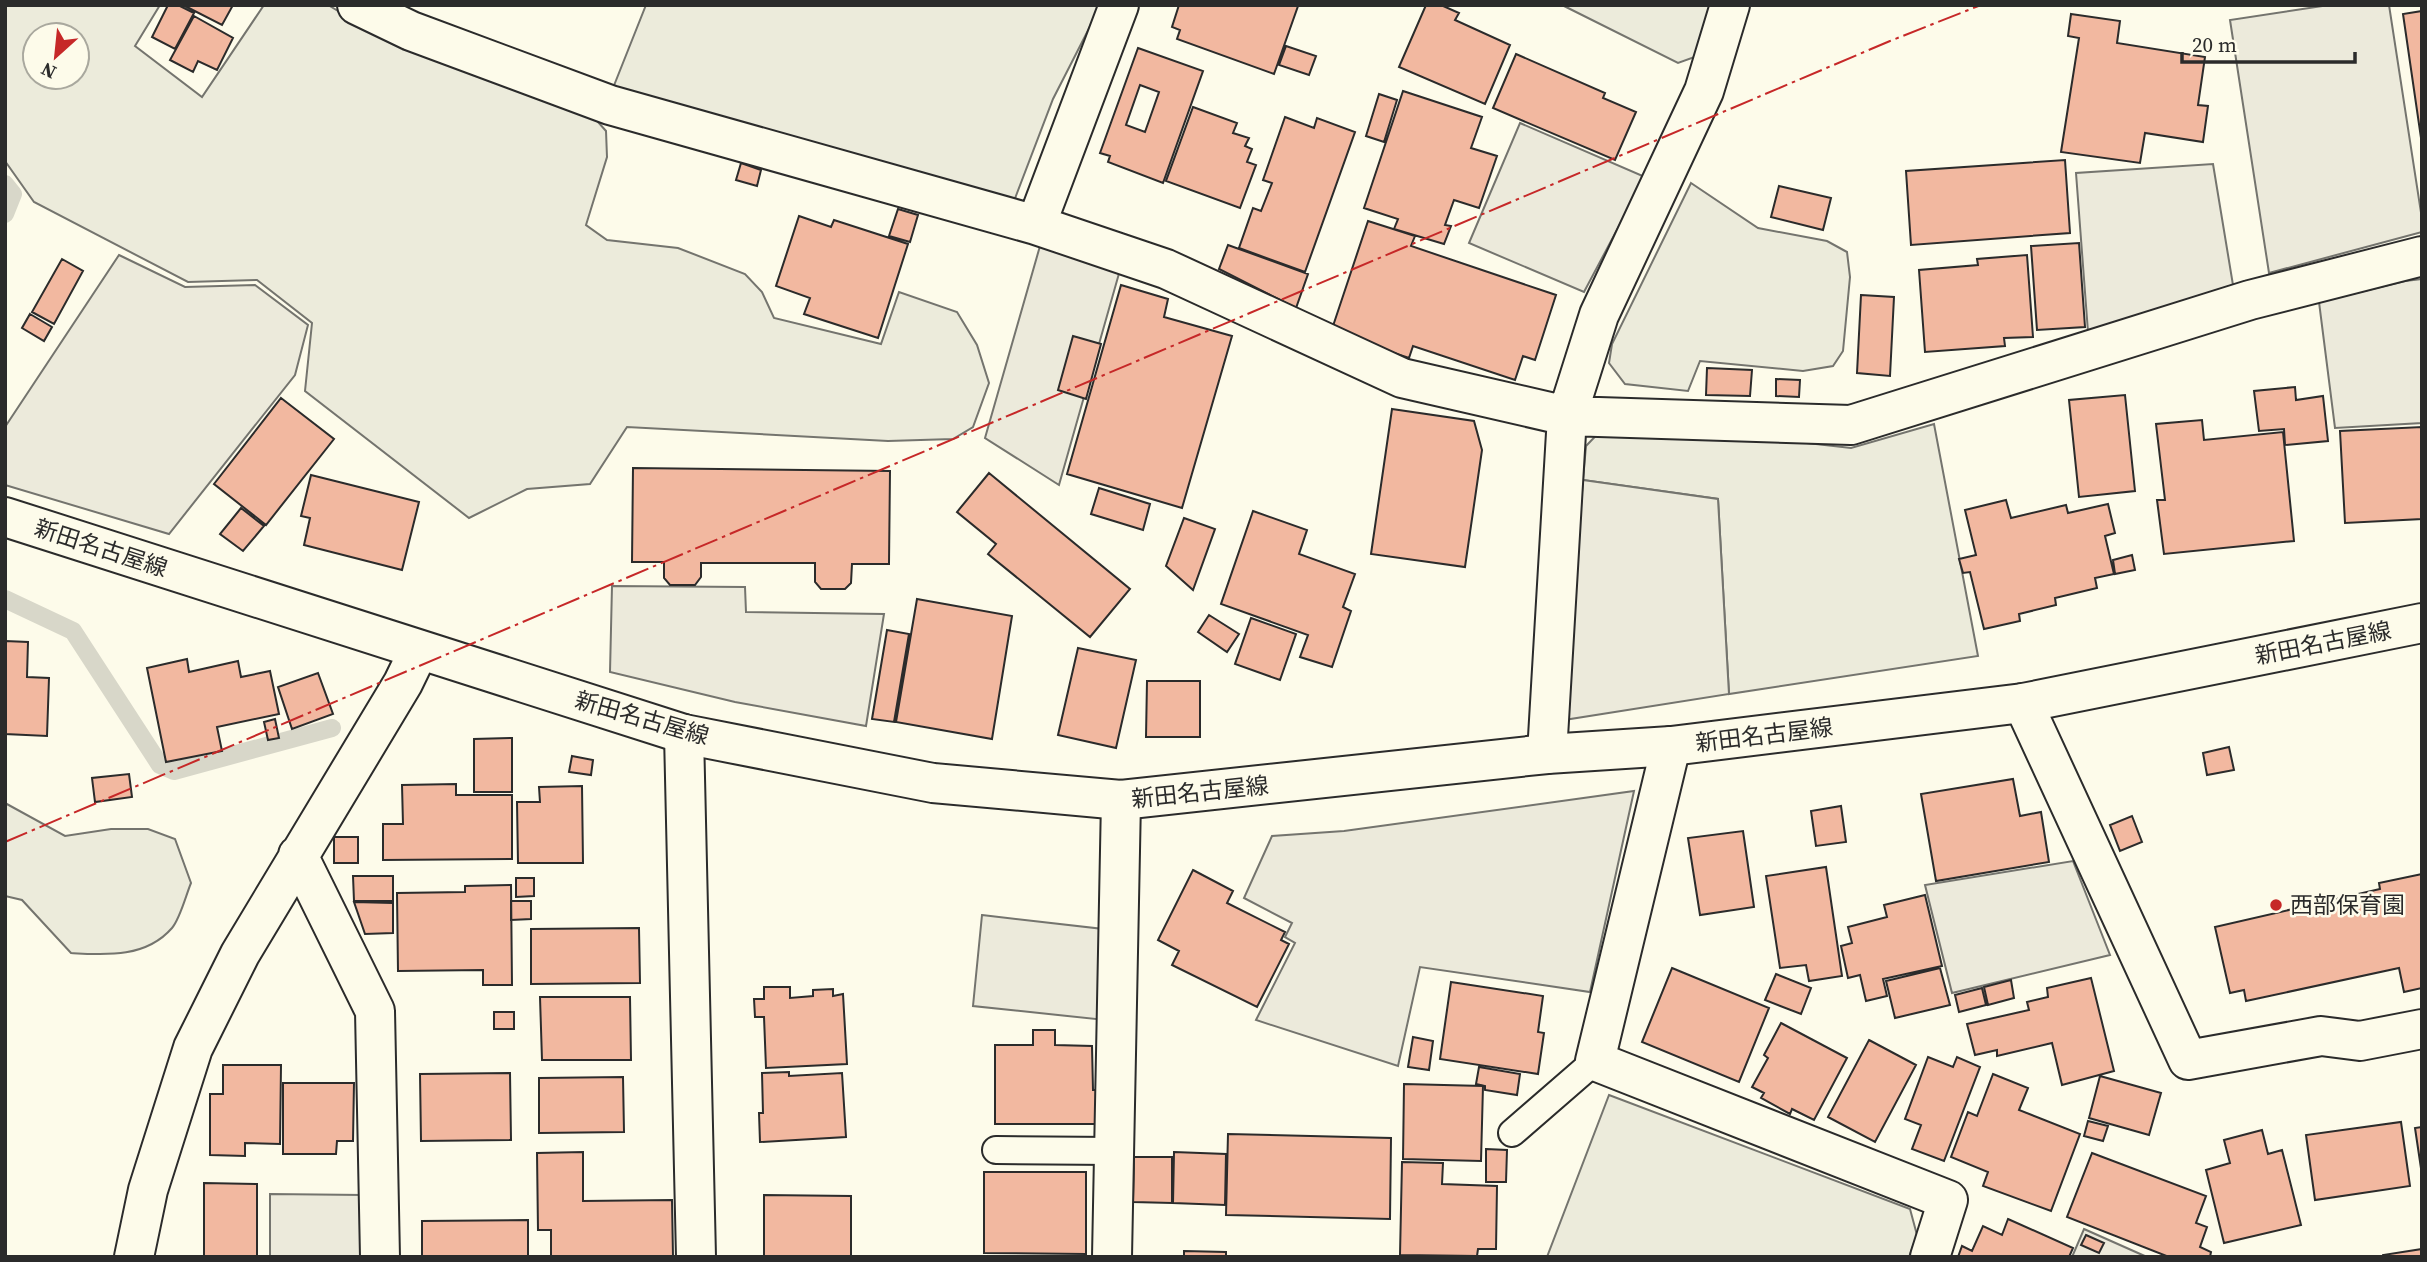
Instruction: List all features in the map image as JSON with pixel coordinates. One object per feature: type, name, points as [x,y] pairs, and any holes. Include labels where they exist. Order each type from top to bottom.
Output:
[{"type":"street","points":[[357,5],[411,31],[610,105],[1036,225],[1166,270],[1402,378],[1567,416],[1851,425],[2250,300],[2422,256]]},
{"type":"street","points":[[1036,225],[1119,5]]},
{"type":"street","points":[[1547,754],[1567,416],[1599,315],[1703,91],[1730,5]]},
{"type":"street","name":"新田名古屋線","points":[[5,517],[684,734],[933,783],[1121,800],[1547,754],[1671,746],[2023,703],[2422,623]]},
{"type":"street","points":[[134,1257],[148,1190],[193,1048],[240,954],[403,683],[419,650]]},
{"type":"street","points":[[2023,703],[2188,1060],[2321,1036],[2360,1041],[2422,1029]]},
{"type":"street","points":[[684,734],[696,1257]]},
{"type":"street","points":[[1671,746],[1595,1061],[1948,1200],[1930,1257]]},
{"type":"street","points":[[1112,1257],[1121,800]]},
{"type":"street","points":[[299,855],[375,1011],[380,1257]]},
{"type":"lane","points":[[1512,1133],[1595,1061]]},
{"type":"lane","points":[[996,1150],[1114,1151]]},
{"type":"shaded area","points":[[5,5],[160,5],[135,46],[202,97],[264,5],[328,5],[390,42],[591,114],[606,131],[607,157],[586,225],[607,240],[678,248],[745,274],[762,292],[774,318],[881,344],[899,292],[957,312],[977,345],[989,383],[973,427],[953,439],[888,441],[627,427],[590,484],[527,489],[469,518],[305,391],[312,323],[257,280],[188,282],[34,202],[5,161]]},
{"type":"shaded area","points":[[646,5],[1101,5],[1053,99],[1014,201],[613,88]]},
{"type":"shaded area","points":[[1562,5],[1711,5],[1703,54],[1678,63]]},
{"type":"shaded area","points":[[2329,5],[2389,5],[2422,232],[2269,273],[2230,20]]},
{"type":"shaded area","points":[[1520,123],[1645,177],[1584,292],[1469,243]]},
{"type":"shaded area","points":[[2213,164],[2233,285],[2088,332],[2076,173]]},
{"type":"shaded area","points":[[1691,183],[1758,228],[1827,241],[1847,252],[1850,277],[1843,351],[1833,366],[1803,371],[1700,361],[1688,391],[1625,384],[1609,363],[1612,344]]},
{"type":"shaded area","points":[[1040,246],[1120,270],[1059,485],[985,438]]},
{"type":"shaded area","points":[[119,255],[185,287],[255,285],[308,325],[295,375],[169,534],[5,485],[5,427]]},
{"type":"shaded area","points":[[2422,279],[2422,423],[2335,428],[2319,302]]},
{"type":"shaded area","points":[[1610,421],[1851,448],[1934,424],[1978,656],[1729,694],[1718,499],[1583,480],[1586,446]]},
{"type":"shaded area","points":[[1583,480],[1718,499],[1729,694],[1564,720]]},
{"type":"shaded area","points":[[612,586],[745,587],[746,612],[884,614],[866,726],[735,702],[610,672]]},
{"type":"shaded area","points":[[1634,791],[1590,992],[1420,967],[1398,1066],[1256,1020],[1295,943],[1285,937],[1292,923],[1244,898],[1272,836],[1344,831]]},
{"type":"shaded area","points":[[5,803],[65,836],[111,829],[148,829],[175,839],[191,883],[175,924],[162,938],[138,950],[111,954],[71,953],[22,900],[5,896]]},
{"type":"shaded area","points":[[2073,861],[2110,955],[1952,993],[1925,885]]},
{"type":"shaded area","points":[[982,915],[1103,929],[1105,1020],[973,1006]]},
{"type":"shaded area","points":[[1609,1095],[1910,1209],[1917,1235],[1909,1257],[1547,1257]]},
{"type":"shaded area","points":[[270,1194],[363,1195],[363,1257],[270,1257]]},
{"type":"shaded area","points":[[2084,1229],[2147,1257],[2072,1257]]},
{"type":"building","points":[[168,5],[178,5],[194,13],[175,49],[152,37]]},
{"type":"building","points":[[183,5],[233,5],[222,25]]},
{"type":"building","points":[[1179,5],[1298,6],[1274,74],[1177,39],[1180,30],[1172,27]]},
{"type":"building","points":[[1426,5],[1441,5],[1459,13],[1455,20],[1510,45],[1485,104],[1399,67]]},
{"type":"building","points":[[2422,11],[2422,138],[2421,138],[2403,14]]},
{"type":"building","points":[[2071,14],[2120,21],[2117,43],[2205,57],[2198,105],[2208,106],[2203,142],[2145,133],[2140,163],[2061,152],[2079,38],[2068,36]]},
{"type":"building","points":[[194,16],[233,38],[217,70],[198,61],[193,72],[170,60]]},
{"type":"building","points":[[1286,46],[1316,56],[1309,75],[1279,65]]},
{"type":"building","points":[[1138,48],[1203,71],[1163,183],[1108,162],[1110,156],[1100,153]],"holes":[[[1140,85],[1159,92],[1145,132],[1126,125]]]},
{"type":"building","points":[[1516,54],[1605,93],[1603,98],[1636,112],[1615,160],[1493,108]]},
{"type":"building","points":[[1403,91],[1482,117],[1471,148],[1497,156],[1479,208],[1454,200],[1445,225],[1451,226],[1444,244],[1394,229],[1398,219],[1364,208]]},
{"type":"building","points":[[1379,94],[1397,100],[1384,142],[1366,136]]},
{"type":"building","points":[[1193,107],[1237,123],[1233,133],[1249,138],[1245,146],[1252,149],[1247,162],[1256,165],[1240,208],[1166,181]]},
{"type":"building","points":[[1285,117],[1314,128],[1317,118],[1355,132],[1305,272],[1239,248],[1253,208],[1261,211],[1272,183],[1263,180]]},
{"type":"building","points":[[2065,160],[2070,233],[1911,245],[1906,171]]},
{"type":"building","points":[[741,163],[761,170],[757,186],[736,180]]},
{"type":"building","points":[[1779,186],[1831,198],[1823,230],[1771,217]]},
{"type":"building","points":[[898,209],[918,215],[910,242],[889,236]]},
{"type":"building","points":[[799,216],[831,227],[834,220],[908,244],[878,338],[804,314],[810,298],[776,286]]},
{"type":"building","points":[[1368,221],[1415,236],[1411,246],[1556,295],[1535,360],[1523,356],[1515,380],[1413,346],[1409,358],[1331,332]]},
{"type":"building","points":[[2079,243],[2085,327],[2037,330],[2031,246]]},
{"type":"building","points":[[1228,245],[1308,274],[1296,308],[1219,269]]},
{"type":"building","points":[[2027,255],[2033,337],[2004,338],[2005,346],[1925,352],[1919,270],[1978,265],[1977,259]]},
{"type":"building","points":[[62,259],[83,271],[54,324],[32,312]]},
{"type":"building","points":[[1121,285],[1168,299],[1164,317],[1232,336],[1182,508],[1067,474]]},
{"type":"building","points":[[1861,295],[1894,297],[1890,376],[1857,373]]},
{"type":"building","points":[[30,314],[52,327],[44,341],[22,328]]},
{"type":"building","points":[[1073,336],[1101,344],[1086,399],[1058,390]]},
{"type":"building","points":[[1707,368],[1752,370],[1750,396],[1706,395]]},
{"type":"building","points":[[1776,379],[1800,380],[1799,397],[1776,396]]},
{"type":"building","points":[[2295,387],[2296,400],[2323,396],[2328,441],[2285,445],[2284,429],[2259,431],[2254,391]]},
{"type":"building","points":[[2125,395],[2135,491],[2079,497],[2069,400]]},
{"type":"building","points":[[281,398],[334,439],[266,525],[214,484]]},
{"type":"building","points":[[1392,409],[1474,421],[1482,450],[1465,567],[1371,554]]},
{"type":"building","points":[[2202,420],[2204,440],[2283,432],[2294,541],[2164,554],[2157,500],[2165,500],[2156,424]]},
{"type":"building","points":[[2422,427],[2422,519],[2345,523],[2340,431]]},
{"type":"building","points":[[633,468],[890,471],[889,564],[852,564],[851,583],[845,589],[821,589],[815,582],[815,563],[701,563],[701,577],[695,585],[670,585],[664,578],[664,562],[632,562]]},
{"type":"building","points":[[989,473],[1130,589],[1090,637],[988,554],[996,544],[957,512]]},
{"type":"building","points":[[311,475],[419,502],[402,570],[304,545],[310,518],[301,516]]},
{"type":"building","points":[[1099,488],[1150,504],[1143,530],[1091,514]]},
{"type":"building","points":[[2006,500],[2011,518],[2066,505],[2068,513],[2108,504],[2115,533],[2105,536],[2114,574],[2095,578],[2097,588],[2055,598],[2056,605],[2019,614],[2020,621],[1984,629],[1970,572],[1963,573],[1959,559],[1976,555],[1965,510]]},
{"type":"building","points":[[241,508],[264,526],[243,551],[220,534]]},
{"type":"building","points":[[1253,511],[1307,530],[1299,554],[1355,574],[1343,607],[1351,611],[1332,667],[1300,657],[1308,635],[1221,604]]},
{"type":"building","points":[[1184,518],[1215,529],[1193,590],[1166,566]]},
{"type":"building","points":[[2132,555],[2135,570],[2115,574],[2113,560]]},
{"type":"building","points":[[917,599],[1012,616],[992,739],[896,722]]},
{"type":"building","points":[[1209,615],[1239,634],[1227,652],[1198,632]]},
{"type":"building","points":[[1251,618],[1296,634],[1280,680],[1235,664]]},
{"type":"building","points":[[887,630],[909,634],[894,722],[872,719]]},
{"type":"building","points":[[5,641],[28,642],[27,677],[49,678],[47,736],[5,734]]},
{"type":"building","points":[[1078,648],[1136,660],[1116,748],[1058,735]]},
{"type":"building","points":[[187,659],[189,672],[238,661],[241,677],[270,671],[279,714],[217,727],[222,751],[166,762],[147,668]]},
{"type":"building","points":[[318,673],[333,714],[292,729],[278,687]]},
{"type":"building","points":[[1147,681],[1200,681],[1200,737],[1146,737]]},
{"type":"building","points":[[275,719],[279,738],[268,740],[264,722]]},
{"type":"building","points":[[512,738],[512,792],[474,792],[474,739]]},
{"type":"building","points":[[2229,747],[2234,770],[2207,775],[2203,753]]},
{"type":"building","points":[[572,756],[593,760],[591,775],[569,772]]},
{"type":"building","points":[[129,774],[132,797],[95,802],[92,778]]},
{"type":"building","points":[[2013,779],[2020,816],[2041,812],[2049,862],[1936,881],[1921,794]]},
{"type":"building","points":[[456,784],[456,795],[512,795],[512,859],[383,860],[383,824],[403,824],[402,785]]},
{"type":"building","points":[[582,786],[583,863],[518,863],[517,802],[540,802],[539,787]]},
{"type":"building","points":[[1841,806],[1846,842],[1816,846],[1811,811]]},
{"type":"building","points":[[2132,816],[2142,842],[2120,851],[2110,825]]},
{"type":"building","points":[[1743,831],[1754,907],[1700,915],[1688,838]]},
{"type":"building","points":[[334,837],[358,837],[358,863],[334,863]]},
{"type":"building","points":[[1826,867],[1842,976],[1809,981],[1806,965],[1780,968],[1766,876]]},
{"type":"building","points":[[1193,870],[1233,891],[1227,903],[1285,932],[1281,940],[1289,944],[1257,1007],[1172,965],[1179,951],[1158,940]]},
{"type":"building","points":[[2422,874],[2422,988],[2404,992],[2399,968],[2246,1001],[2244,990],[2230,993],[2215,927],[2380,889],[2379,883]]},
{"type":"building","points":[[353,876],[393,876],[393,901],[354,901]]},
{"type":"building","points":[[516,878],[534,878],[534,896],[516,897]]},
{"type":"building","points":[[511,885],[512,985],[483,985],[483,970],[398,971],[397,893],[465,892],[465,886]]},
{"type":"building","points":[[1925,895],[1942,966],[1883,979],[1887,996],[1866,1001],[1860,975],[1848,978],[1841,946],[1852,943],[1848,927],[1887,917],[1884,905]]},
{"type":"building","points":[[511,901],[531,901],[531,919],[511,920]]},
{"type":"building","points":[[354,902],[393,903],[393,933],[365,934]]},
{"type":"building","points":[[639,928],[640,983],[531,984],[531,929]]},
{"type":"building","points":[[1672,968],[1769,1008],[1739,1082],[1642,1042]]},
{"type":"building","points":[[1940,968],[1950,1005],[1895,1018],[1886,981]]},
{"type":"building","points":[[1776,974],[1811,988],[1801,1014],[1765,1000]]},
{"type":"building","points":[[2091,978],[2114,1071],[2062,1085],[2052,1043],[1997,1056],[1997,1050],[1975,1055],[1967,1024],[2029,1010],[2027,1002],[2048,997],[2047,988]]},
{"type":"building","points":[[2011,980],[2014,998],[1988,1005],[1984,987]]},
{"type":"building","points":[[1451,982],[1543,996],[1538,1032],[1544,1033],[1538,1074],[1440,1059]]},
{"type":"building","points":[[764,987],[790,987],[790,998],[813,996],[813,990],[833,989],[833,996],[843,994],[847,1064],[766,1068],[764,1017],[755,1017],[754,999],[764,999]]},
{"type":"building","points":[[1982,988],[1986,1005],[1959,1012],[1955,995]]},
{"type":"building","points":[[540,997],[630,997],[631,1060],[542,1060]]},
{"type":"building","points":[[494,1012],[514,1012],[514,1029],[494,1029]]},
{"type":"building","points":[[1781,1023],[1847,1058],[1814,1120],[1792,1109],[1790,1114],[1761,1098],[1764,1093],[1752,1087],[1768,1058],[1764,1055]]},
{"type":"building","points":[[1033,1030],[1055,1030],[1055,1045],[1092,1046],[1093,1090],[1103,1090],[1103,1124],[995,1124],[995,1045],[1033,1045]]},
{"type":"building","points":[[1413,1037],[1433,1041],[1429,1070],[1408,1067]]},
{"type":"building","points":[[1869,1040],[1916,1065],[1875,1142],[1828,1117]]},
{"type":"building","points":[[1928,1057],[1953,1067],[1957,1057],[1980,1067],[1944,1161],[1912,1149],[1921,1125],[1905,1119]]},
{"type":"building","points":[[223,1065],[281,1065],[280,1144],[245,1143],[245,1156],[210,1155],[210,1094],[223,1094]]},
{"type":"building","points":[[1479,1067],[1520,1074],[1517,1095],[1485,1090],[1485,1086],[1476,1084]]},
{"type":"building","points":[[789,1072],[789,1076],[842,1073],[846,1137],[760,1142],[759,1113],[763,1113],[762,1073]]},
{"type":"building","points":[[510,1073],[511,1140],[421,1141],[420,1074]]},
{"type":"building","points":[[1993,1074],[2028,1088],[2019,1110],[2080,1134],[2051,1211],[1983,1186],[1988,1172],[1951,1157],[1968,1112],[1977,1116]]},
{"type":"building","points":[[2100,1076],[2161,1093],[2149,1135],[2089,1118]]},
{"type":"building","points":[[623,1077],[624,1132],[539,1133],[539,1078]]},
{"type":"building","points":[[283,1083],[354,1083],[353,1141],[337,1141],[336,1154],[283,1154]]},
{"type":"building","points":[[1404,1084],[1483,1086],[1481,1161],[1403,1159]]},
{"type":"building","points":[[2088,1121],[2108,1126],[2103,1141],[2084,1136]]},
{"type":"building","points":[[2401,1122],[2410,1186],[2315,1200],[2306,1135]]},
{"type":"building","points":[[2422,1127],[2422,1175],[2415,1128]]},
{"type":"building","points":[[2262,1130],[2268,1154],[2282,1150],[2301,1225],[2224,1243],[2206,1170],[2230,1163],[2224,1140]]},
{"type":"building","points":[[1228,1134],[1391,1138],[1390,1219],[1226,1215]]},
{"type":"building","points":[[1486,1149],[1507,1150],[1506,1182],[1486,1182]]},
{"type":"building","points":[[583,1152],[583,1201],[672,1200],[673,1257],[551,1257],[551,1230],[538,1230],[537,1153]]},
{"type":"building","points":[[1174,1152],[1226,1154],[1225,1205],[1173,1203]]},
{"type":"building","points":[[2092,1153],[2206,1196],[2196,1223],[2207,1227],[2200,1247],[2211,1252],[2210,1257],[2169,1257],[2067,1217]]},
{"type":"building","points":[[1134,1157],[1172,1157],[1172,1203],[1133,1202]]},
{"type":"building","points":[[1402,1162],[1443,1163],[1442,1184],[1497,1186],[1496,1249],[1478,1249],[1477,1256],[1400,1255]]},
{"type":"building","points":[[984,1172],[1086,1172],[1086,1254],[984,1253]]},
{"type":"building","points":[[204,1183],[257,1184],[257,1257],[204,1257]]},
{"type":"building","points":[[764,1195],[851,1196],[851,1257],[764,1257]]},
{"type":"building","points":[[2008,1219],[2073,1248],[2069,1257],[1958,1257],[1962,1246],[1972,1251],[1983,1226],[2002,1235]]},
{"type":"building","points":[[528,1220],[528,1257],[422,1257],[422,1221]]},
{"type":"building","points":[[2086,1235],[2104,1243],[2099,1253],[2081,1245]]},
{"type":"building","points":[[2422,1249],[2422,1257],[2383,1257],[2383,1255]]},
{"type":"building","points":[[1184,1251],[1226,1252],[1226,1257],[1184,1257]]},
{"type":"waterway","points":[[5,184],[13,194],[5,214]]},
{"type":"waterway","points":[[5,599],[73,631],[160,765],[174,771],[332,728]]},
{"type":"power","points":[[5,842],[1890,41],[1981,5]]},
{"type":"place","name":"西部保育園","points":[[2276,905]]}]
